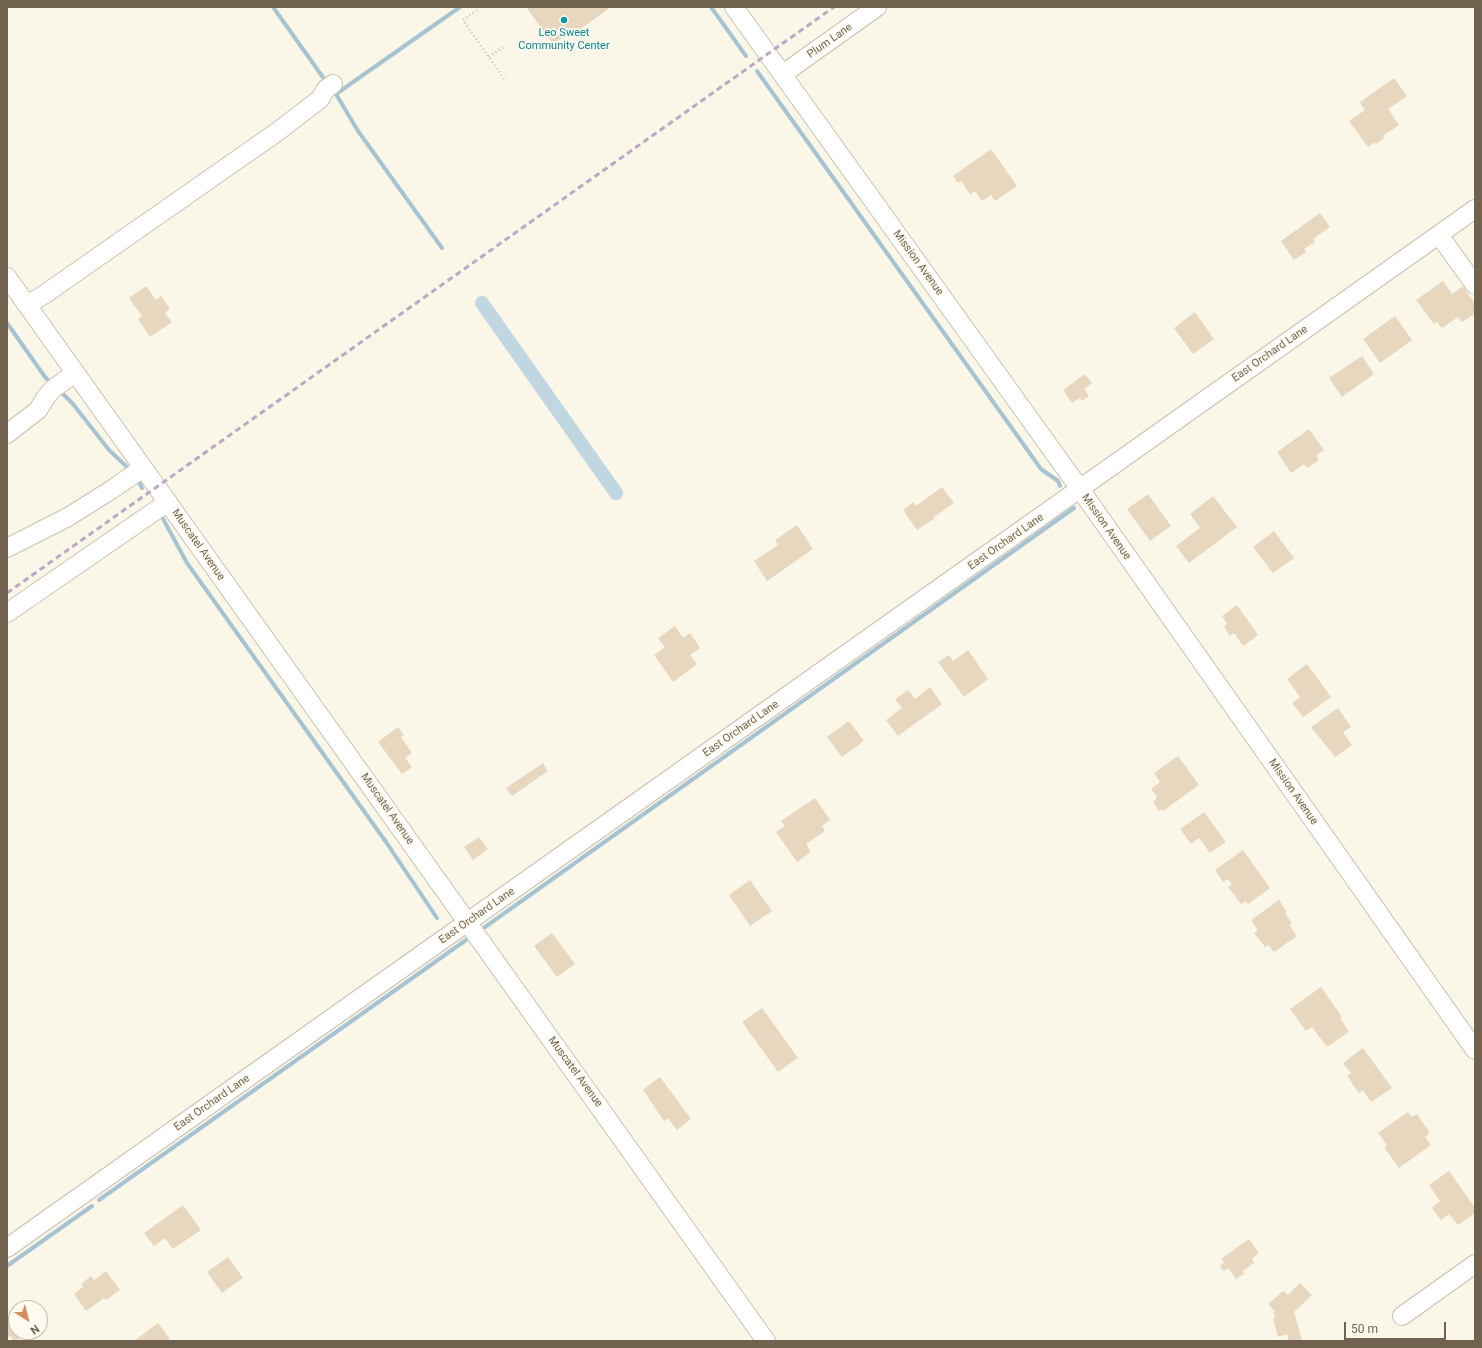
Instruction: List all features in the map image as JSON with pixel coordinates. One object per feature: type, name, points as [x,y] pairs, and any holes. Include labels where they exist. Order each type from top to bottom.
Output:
[{"type":"street","name":"Mission Avenue","points":[[734,7],[1080,489],[1475,1050]]},
{"type":"street","name":"Plum Lane","points":[[783,74],[877,7]]},
{"type":"street","points":[[27,305],[277,132],[320,98],[329,87]]},
{"type":"street","name":"East Orchard Lane","points":[[7,1248],[1475,209]]},
{"type":"street","points":[[1440,235],[1475,285]]},
{"type":"street","name":"Muscatel Avenue","points":[[7,277],[646,1170],[766,1341]]},
{"type":"street","points":[[7,434],[38,410],[55,387],[75,372]]},
{"type":"street","points":[[7,548],[68,517],[143,468]]},
{"type":"street","points":[[7,613],[168,502]]},
{"type":"street","points":[[1402,1316],[1475,1264]]},
{"type":"path","points":[[476,10],[463,20],[504,79]]},
{"type":"path","points":[[489,57],[505,46]]},
{"type":"building","name":"Leo Sweet Community Center","points":[[526,7],[611,7],[572,35],[570,32],[553,44]]},
{"type":"building","points":[[1394,78],[1407,96],[1388,109],[1399,125],[1383,136],[1384,138],[1376,144],[1375,142],[1368,147],[1349,121],[1365,110],[1360,102]]},
{"type":"building","points":[[991,149],[1017,186],[995,201],[991,195],[982,201],[975,191],[970,194],[961,181],[958,183],[953,176]]},
{"type":"building","points":[[1320,213],[1330,227],[1313,239],[1315,242],[1304,249],[1306,252],[1294,260],[1281,241]]},
{"type":"building","points":[[1443,281],[1452,294],[1463,286],[1475,304],[1475,314],[1462,322],[1458,317],[1442,328],[1437,322],[1434,324],[1416,300]]},
{"type":"building","points":[[146,286],[156,300],[161,296],[170,309],[165,313],[172,322],[150,337],[138,319],[142,316],[129,298]]},
{"type":"building","points":[[1195,312],[1214,339],[1193,354],[1174,328]]},
{"type":"building","points":[[1395,316],[1412,340],[1380,363],[1363,339]]},
{"type":"building","points":[[1362,356],[1374,374],[1342,397],[1329,378]]},
{"type":"building","points":[[1085,374],[1092,383],[1084,389],[1089,396],[1082,401],[1080,398],[1072,403],[1063,390]]},
{"type":"building","points":[[1309,429],[1324,450],[1316,455],[1319,460],[1307,468],[1304,464],[1291,473],[1277,452]]},
{"type":"building","points":[[942,487],[954,503],[917,530],[903,510],[913,502],[916,506]]},
{"type":"building","points":[[1148,494],[1171,526],[1150,541],[1127,509]]},
{"type":"building","points":[[1213,496],[1237,527],[1189,563],[1176,546],[1200,528],[1190,514]]},
{"type":"building","points":[[797,525],[813,549],[767,581],[754,561],[778,545],[775,540]]},
{"type":"building","points":[[1274,531],[1294,558],[1273,573],[1253,547]]},
{"type":"building","points":[[1237,605],[1258,635],[1243,646],[1234,633],[1230,636],[1224,626],[1227,624],[1222,616]]},
{"type":"building","points":[[675,626],[683,638],[690,633],[700,648],[690,655],[697,664],[673,682],[654,655],[665,647],[658,638]]},
{"type":"building","points":[[968,650],[988,679],[964,697],[938,662],[949,655],[953,661]]},
{"type":"building","points":[[1307,664],[1331,697],[1303,717],[1292,703],[1300,697],[1287,679]]},
{"type":"building","points":[[930,687],[942,704],[898,736],[886,720],[902,708],[895,699],[908,690],[915,699]]},
{"type":"building","points":[[1338,708],[1351,727],[1343,732],[1352,745],[1335,757],[1311,727]]},
{"type":"building","points":[[849,721],[864,741],[842,757],[827,737]]},
{"type":"building","points":[[398,727],[404,735],[401,737],[412,753],[405,758],[412,767],[402,774],[378,742]]},
{"type":"building","points":[[1178,756],[1199,785],[1163,811],[1162,809],[1159,811],[1153,802],[1157,797],[1151,789],[1160,782],[1154,773]]},
{"type":"building","points":[[543,763],[548,771],[512,796],[506,788]]},
{"type":"building","points":[[815,798],[830,820],[822,826],[825,831],[806,844],[811,852],[797,862],[776,832],[785,826],[781,821]]},
{"type":"building","points":[[1204,812],[1226,842],[1210,853],[1199,838],[1191,844],[1180,829]]},
{"type":"building","points":[[479,837],[488,849],[473,860],[464,847]]},
{"type":"building","points":[[1243,850],[1270,888],[1248,904],[1246,901],[1241,904],[1228,887],[1232,884],[1228,879],[1223,882],[1215,870]]},
{"type":"building","points":[[750,880],[772,911],[750,926],[729,895]]},
{"type":"building","points":[[1279,900],[1292,923],[1289,925],[1297,936],[1274,952],[1268,945],[1265,947],[1254,933],[1258,930],[1251,920]]},
{"type":"building","points":[[552,933],[575,964],[557,977],[534,946]]},
{"type":"building","points":[[1321,987],[1342,1017],[1340,1018],[1349,1032],[1327,1047],[1312,1027],[1306,1031],[1290,1009]]},
{"type":"building","points":[[762,1008],[798,1058],[778,1072],[742,1022]]},
{"type":"building","points":[[1363,1048],[1392,1088],[1371,1102],[1363,1090],[1359,1093],[1347,1076],[1351,1073],[1343,1063]]},
{"type":"building","points":[[660,1077],[691,1119],[677,1130],[668,1118],[664,1121],[643,1090]]},
{"type":"building","points":[[1408,1112],[1412,1117],[1417,1114],[1430,1133],[1425,1137],[1431,1145],[1399,1168],[1384,1147],[1387,1145],[1378,1133]]},
{"type":"building","points":[[1449,1171],[1475,1208],[1475,1213],[1458,1225],[1449,1214],[1441,1220],[1432,1208],[1440,1201],[1429,1185]]},
{"type":"building","points":[[183,1205],[201,1230],[173,1249],[165,1238],[154,1246],[144,1233]]},
{"type":"building","points":[[1249,1239],[1259,1253],[1252,1259],[1254,1263],[1243,1271],[1244,1274],[1236,1279],[1228,1268],[1224,1271],[1220,1266],[1224,1263],[1221,1259]]},
{"type":"building","points":[[228,1257],[243,1278],[222,1293],[207,1272]]},
{"type":"building","points":[[106,1271],[120,1290],[106,1300],[104,1298],[86,1311],[74,1294],[83,1287],[81,1284],[91,1276],[94,1280]]},
{"type":"building","points":[[1300,1283],[1312,1295],[1294,1312],[1302,1340],[1289,1341],[1287,1334],[1278,1337],[1273,1319],[1275,1318],[1273,1312],[1275,1312],[1268,1304],[1283,1291],[1288,1295]]},
{"type":"building","points":[[8,1319],[7,1338],[7,1320]]},
{"type":"building","points":[[158,1323],[170,1339],[167,1341],[134,1341]]},
{"type":"waterway","points":[[273,7],[327,83]]},
{"type":"waterway","points":[[442,248],[358,131],[336,94],[460,7]]},
{"type":"waterway","points":[[711,7],[746,56]]},
{"type":"waterway","points":[[757,71],[1041,469],[1058,481],[1060,486]]},
{"type":"waterway","points":[[482,303],[616,493]]},
{"type":"waterway","points":[[7,323],[45,377],[52,384]]},
{"type":"waterway","points":[[59,390],[73,404],[109,450],[126,466]]},
{"type":"waterway","points":[[140,484],[142,488]]},
{"type":"waterway","points":[[485,927],[1074,508]]},
{"type":"waterway","points":[[162,517],[187,563],[386,842],[437,918]]},
{"type":"waterway","points":[[99,1200],[466,940]]},
{"type":"waterway","points":[[7,1266],[92,1206]]},
{"type":"railway","points":[[7,593],[834,7]]},
{"type":"place","name":"Leo Sweet Community Center","points":[[564,20]]}]
